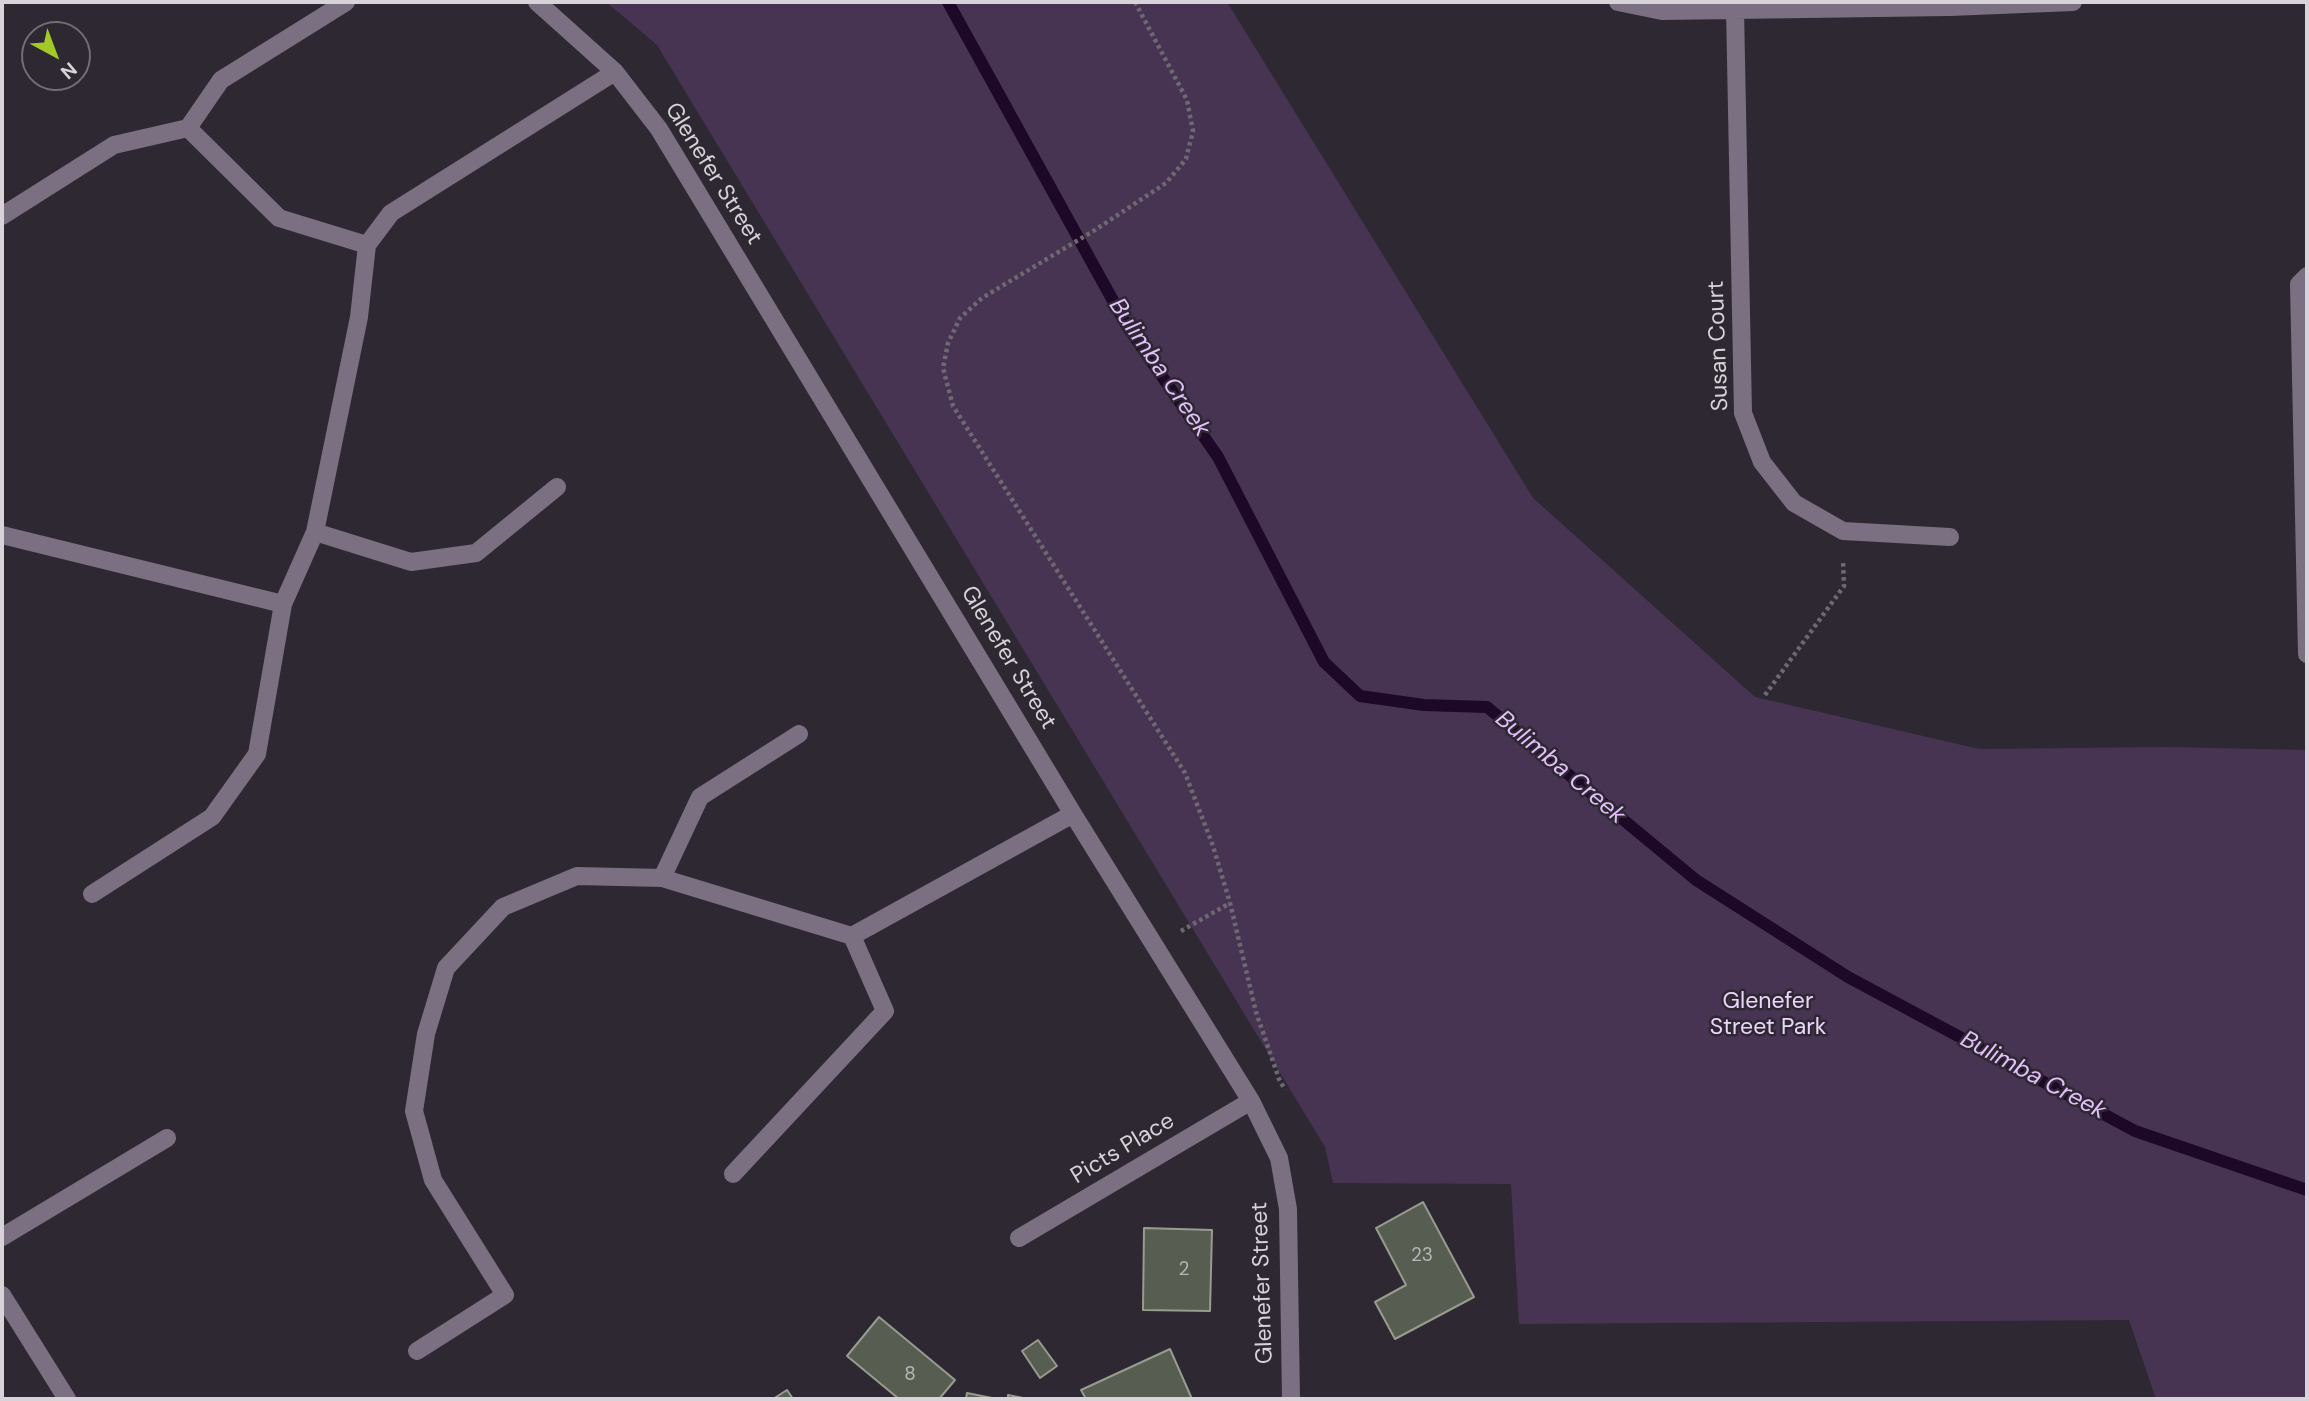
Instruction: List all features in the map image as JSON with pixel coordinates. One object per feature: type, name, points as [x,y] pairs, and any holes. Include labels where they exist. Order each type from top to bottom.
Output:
[{"type":"street","points":[[2,216],[114,145],[188,128],[221,80],[346,2]]},
{"type":"street","name":"Glenefer Street","points":[[537,2],[615,72],[659,129],[1073,814],[1251,1101],[1279,1158],[1288,1209],[1291,1399]]},
{"type":"street","points":[[1618,2],[1662,11],[1950,7],[2073,2]]},
{"type":"street","name":"Susan Court","points":[[1735,9],[1743,413],[1762,462],[1794,503],[1843,531],[1950,537]]},
{"type":"street","points":[[92,894],[212,817],[257,754],[283,604],[316,532],[359,317],[367,245],[391,213],[615,72]]},
{"type":"street","points":[[188,128],[279,218],[367,245]]},
{"type":"street","points":[[2307,276],[2299,284],[2307,654]]},
{"type":"street","points":[[316,532],[411,562],[476,553],[556,486]]},
{"type":"street","points":[[2,535],[283,604]]},
{"type":"street","points":[[662,878],[700,797],[799,734]]},
{"type":"street","points":[[417,1350],[505,1295],[433,1180],[414,1111],[426,1034],[446,968],[503,907],[577,876],[662,878],[852,936],[1073,814]]},
{"type":"street","points":[[733,1174],[885,1011],[852,936]]},
{"type":"street","name":"Picts Place","points":[[1019,1238],[1251,1101]]},
{"type":"street","points":[[2,1237],[167,1138]]},
{"type":"street","points":[[2,1295],[67,1399]]},
{"type":"path","points":[[1135,2],[1187,100],[1193,131],[1186,159],[1166,183],[1096,230],[1063,247],[982,298],[960,318],[948,342],[943,368],[953,406],[1185,774],[1213,846],[1230,903],[1256,1012],[1285,1090]]},
{"type":"path","points":[[1765,695],[1844,586],[1843,531]]},
{"type":"green space","name":"Glenefer Street Park","points":[[606,2],[1227,2],[1533,498],[1755,697],[1979,749],[2166,747],[2307,750],[2307,1399],[2156,1399],[2129,1320],[1519,1324],[1511,1184],[1333,1183],[1325,1147],[657,45]]},
{"type":"building","points":[[1423,1202],[1474,1297],[1395,1339],[1375,1302],[1406,1285],[1376,1228]]},
{"type":"building","points":[[1144,1228],[1212,1230],[1210,1311],[1143,1310]]},
{"type":"building","points":[[879,1317],[955,1380],[939,1399],[899,1399],[847,1356]]},
{"type":"building","points":[[1038,1340],[1057,1366],[1040,1378],[1022,1351]]},
{"type":"building","points":[[1170,1349],[1192,1399],[1086,1399],[1081,1390]]},
{"type":"building","points":[[787,1390],[793,1399],[773,1399]]},
{"type":"building","points":[[967,1393],[997,1399],[966,1399]]},
{"type":"building","points":[[1008,1395],[1028,1399],[1008,1399]]},
{"type":"waterway","name":"Bulimba Creek","points":[[948,2],[1127,326],[1218,457],[1324,662],[1360,696],[1424,705],[1487,707],[1696,880],[1848,977],[2135,1131],[2307,1190]]}]
